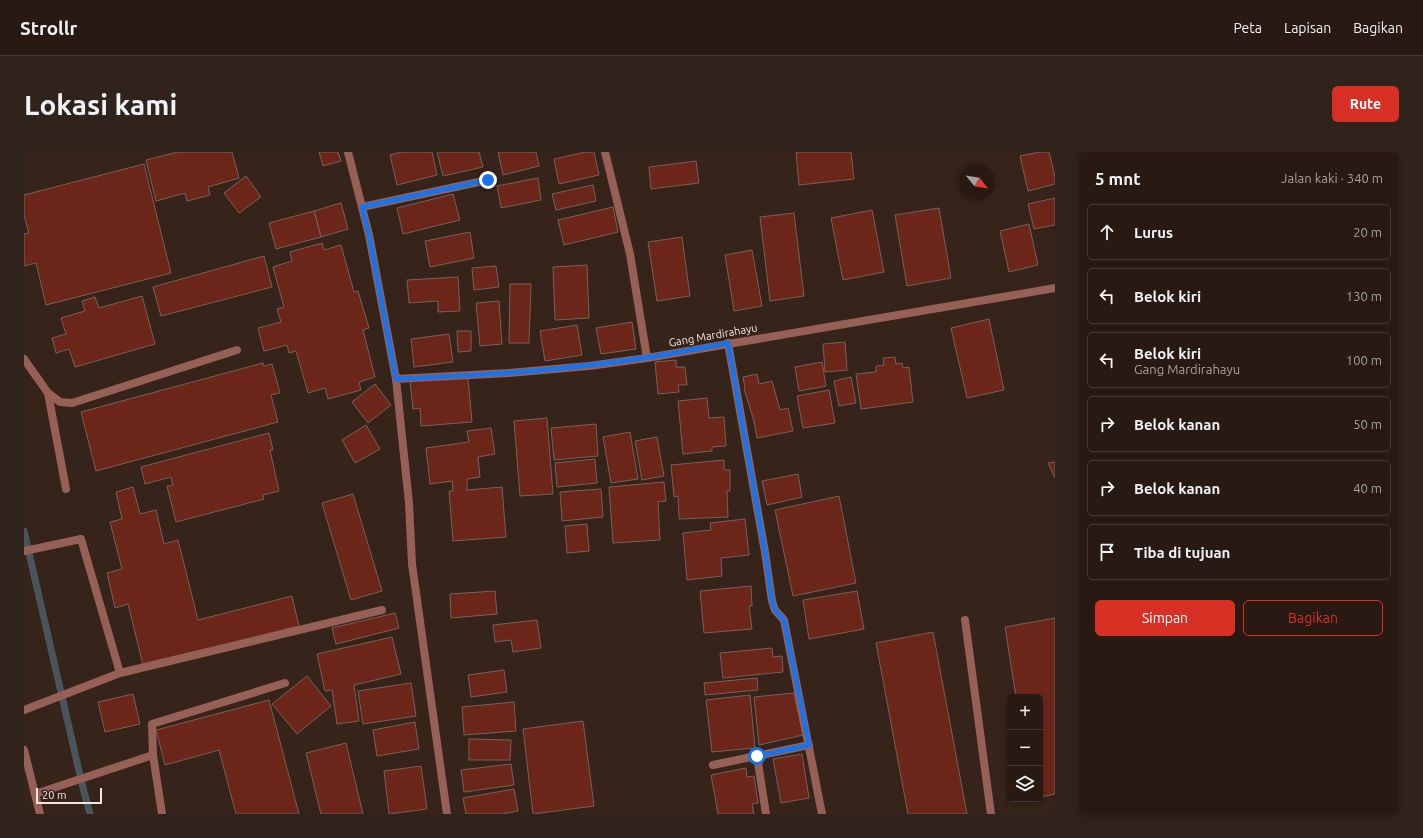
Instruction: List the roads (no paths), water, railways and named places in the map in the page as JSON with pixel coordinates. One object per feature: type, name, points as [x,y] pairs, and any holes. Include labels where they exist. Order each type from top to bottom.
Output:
[{"type":"street","points":[[348,152],[369,235],[396,379],[409,503],[412,564],[447,814]]},
{"type":"street","points":[[605,152],[630,254],[647,358]]},
{"type":"street","points":[[362,207],[488,180]]},
{"type":"street","name":"Gang Mardirahayu","points":[[396,379],[509,373],[589,366],[647,358],[1055,288]]},
{"type":"street","points":[[728,343],[765,552],[772,601],[775,610],[784,620],[822,814]]},
{"type":"street","points":[[24,359],[48,393],[60,402],[72,403],[237,350]]},
{"type":"street","points":[[48,393],[66,489]]},
{"type":"street","points":[[24,551],[81,539],[120,673]]},
{"type":"street","points":[[24,710],[120,673],[382,610]]},
{"type":"street","points":[[965,620],[991,814]]},
{"type":"street","points":[[162,814],[153,755],[152,724],[285,683]]},
{"type":"street","points":[[713,765],[809,745]]},
{"type":"street","points":[[24,752],[40,814]]},
{"type":"street","points":[[35,794],[153,755]]},
{"type":"street","points":[[757,756],[766,814]]},
{"type":"waterway","points":[[24,531],[90,814]]}]
